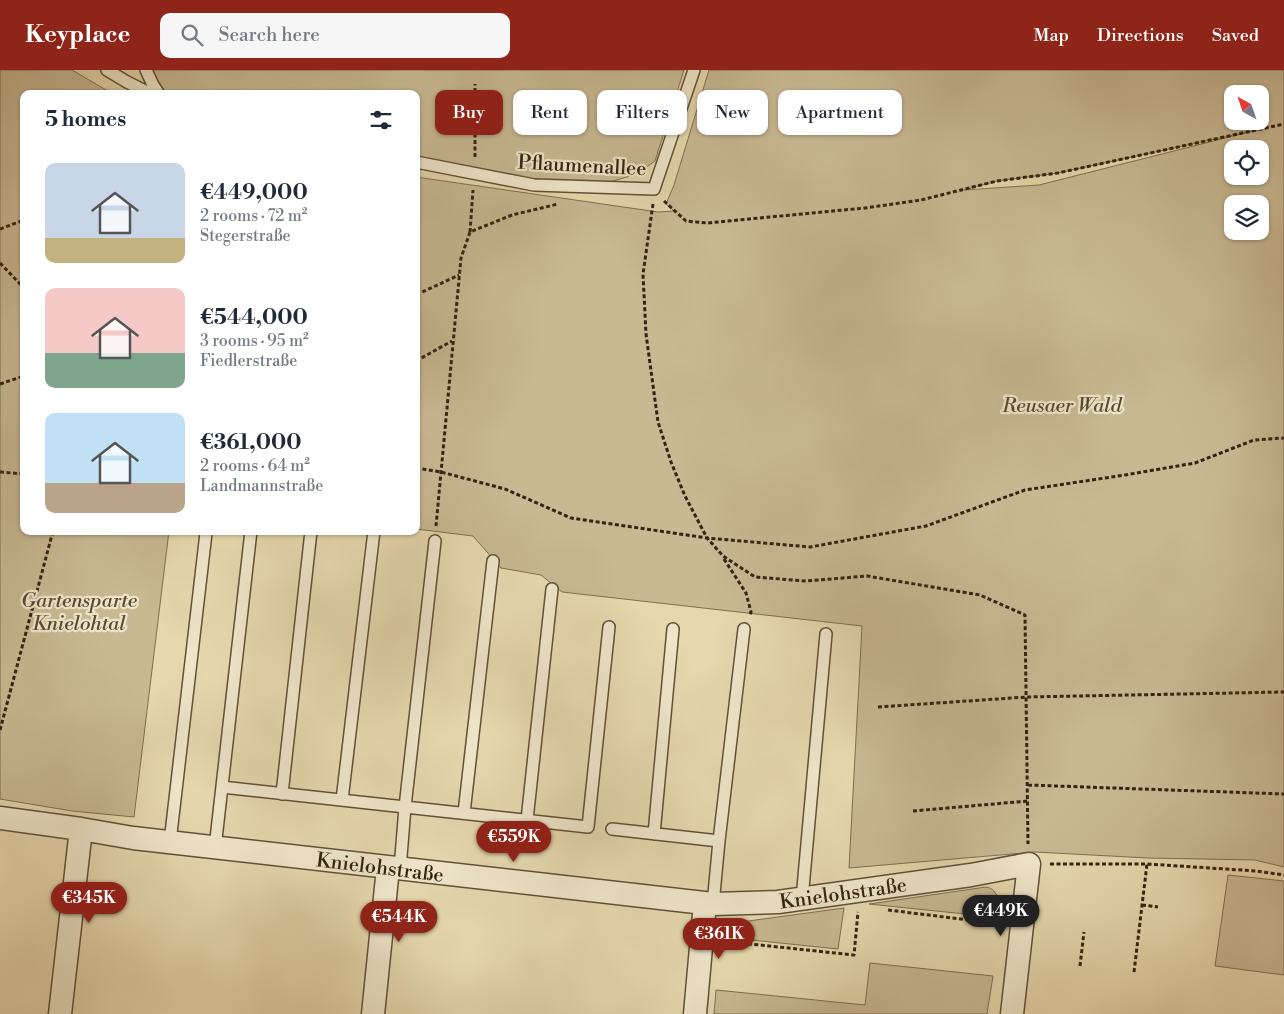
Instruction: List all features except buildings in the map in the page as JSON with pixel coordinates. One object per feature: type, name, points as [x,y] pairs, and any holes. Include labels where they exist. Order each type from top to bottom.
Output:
[{"type":"street","name":"Knielohstraße","points":[[0,818],[215,848],[709,903],[778,902],[971,876],[1029,864]]},
{"type":"street","points":[[60,1014],[81,830]]},
{"type":"street","points":[[1012,1014],[1029,864]]},
{"type":"street","points":[[373,1014],[394,868]]},
{"type":"street","points":[[695,1014],[702,938],[709,903]]},
{"type":"lane","points":[[107,70],[142,90]]},
{"type":"lane","points":[[146,70],[156,90]]},
{"type":"lane","name":"Pflaumenallee","points":[[420,163],[534,185],[654,188],[694,70]]},
{"type":"lane","points":[[170,842],[206,535]]},
{"type":"lane","points":[[215,848],[251,535]]},
{"type":"lane","points":[[282,794],[311,535]]},
{"type":"lane","points":[[342,800],[374,535]]},
{"type":"lane","points":[[394,868],[405,807],[434,541]]},
{"type":"lane","points":[[464,813],[493,560]]},
{"type":"lane","points":[[527,820],[552,589]]},
{"type":"lane","points":[[222,787],[588,827],[609,627]]},
{"type":"lane","points":[[654,834],[673,629]]},
{"type":"lane","points":[[709,903],[719,841],[744,629]]},
{"type":"lane","points":[[802,899],[826,634]]},
{"type":"lane","points":[[612,829],[719,841]]},
{"type":"path","points":[[654,188],[666,204],[686,221],[707,223],[865,208],[921,200],[997,182],[1058,173],[1284,124]]},
{"type":"path","points":[[654,188],[643,274],[646,334],[658,422],[685,496],[707,538],[723,556],[746,593],[751,612],[744,629]]},
{"type":"path","points":[[434,541],[459,275],[461,258],[470,232],[512,215],[559,204]]},
{"type":"path","points":[[0,230],[20,222]]},
{"type":"path","points":[[0,263],[20,284]]},
{"type":"path","points":[[420,293],[459,275]]},
{"type":"path","points":[[420,359],[453,340]]},
{"type":"path","points":[[0,384],[20,377]]},
{"type":"path","points":[[420,469],[441,472],[505,489],[570,518],[707,538],[810,547],[926,526],[1025,490],[1125,476],[1195,462],[1254,440],[1284,438]]},
{"type":"path","points":[[0,472],[20,474]]},
{"type":"path","points":[[0,730],[52,535]]},
{"type":"path","points":[[723,556],[755,577],[806,581],[867,576],[980,595],[1026,615],[1029,864],[1147,864],[1284,875]]},
{"type":"path","points":[[878,707],[1026,697],[1284,692]]},
{"type":"path","points":[[1028,785],[1284,794]]},
{"type":"path","points":[[913,811],[1028,801]]},
{"type":"path","points":[[1134,972],[1147,864]]},
{"type":"path","points":[[702,938],[854,955],[859,907],[857,891]]},
{"type":"path","points":[[1142,905],[1158,907]]},
{"type":"path","points":[[888,910],[1022,926]]},
{"type":"path","points":[[1080,966],[1084,932]]},
{"type":"green space","name":"Gartensparte Knielohtal","points":[[0,70],[72,70],[106,90],[20,90],[20,535],[169,535],[134,817],[72,811],[0,799]]},
{"type":"green space","points":[[153,70],[684,70],[678,90],[597,90],[597,135],[663,135],[655,161],[637,174],[593,187],[534,185],[420,163],[420,90],[162,90]]},
{"type":"green space","name":"Reusaer Wald","points":[[709,70],[1284,70],[1284,867],[1255,860],[1148,858],[1035,852],[849,868],[862,626],[562,592],[541,575],[501,568],[473,536],[420,529],[420,178],[658,212],[674,211],[666,204],[674,185],[697,109],[697,135],[768,135],[768,90],[703,90]],"holes":[[[1257,130],[1039,185],[964,190],[997,181],[1058,173]]]},
{"type":"green space","points":[[1228,875],[1284,881],[1284,975],[1215,966]]},
{"type":"green space","points":[[986,887],[991,888],[997,895],[998,909],[994,917],[869,904]]},
{"type":"green space","points":[[844,908],[838,949],[722,937],[726,927],[734,923]]},
{"type":"green space","points":[[870,963],[993,976],[987,1014],[714,1014],[716,990],[865,1005]]}]
